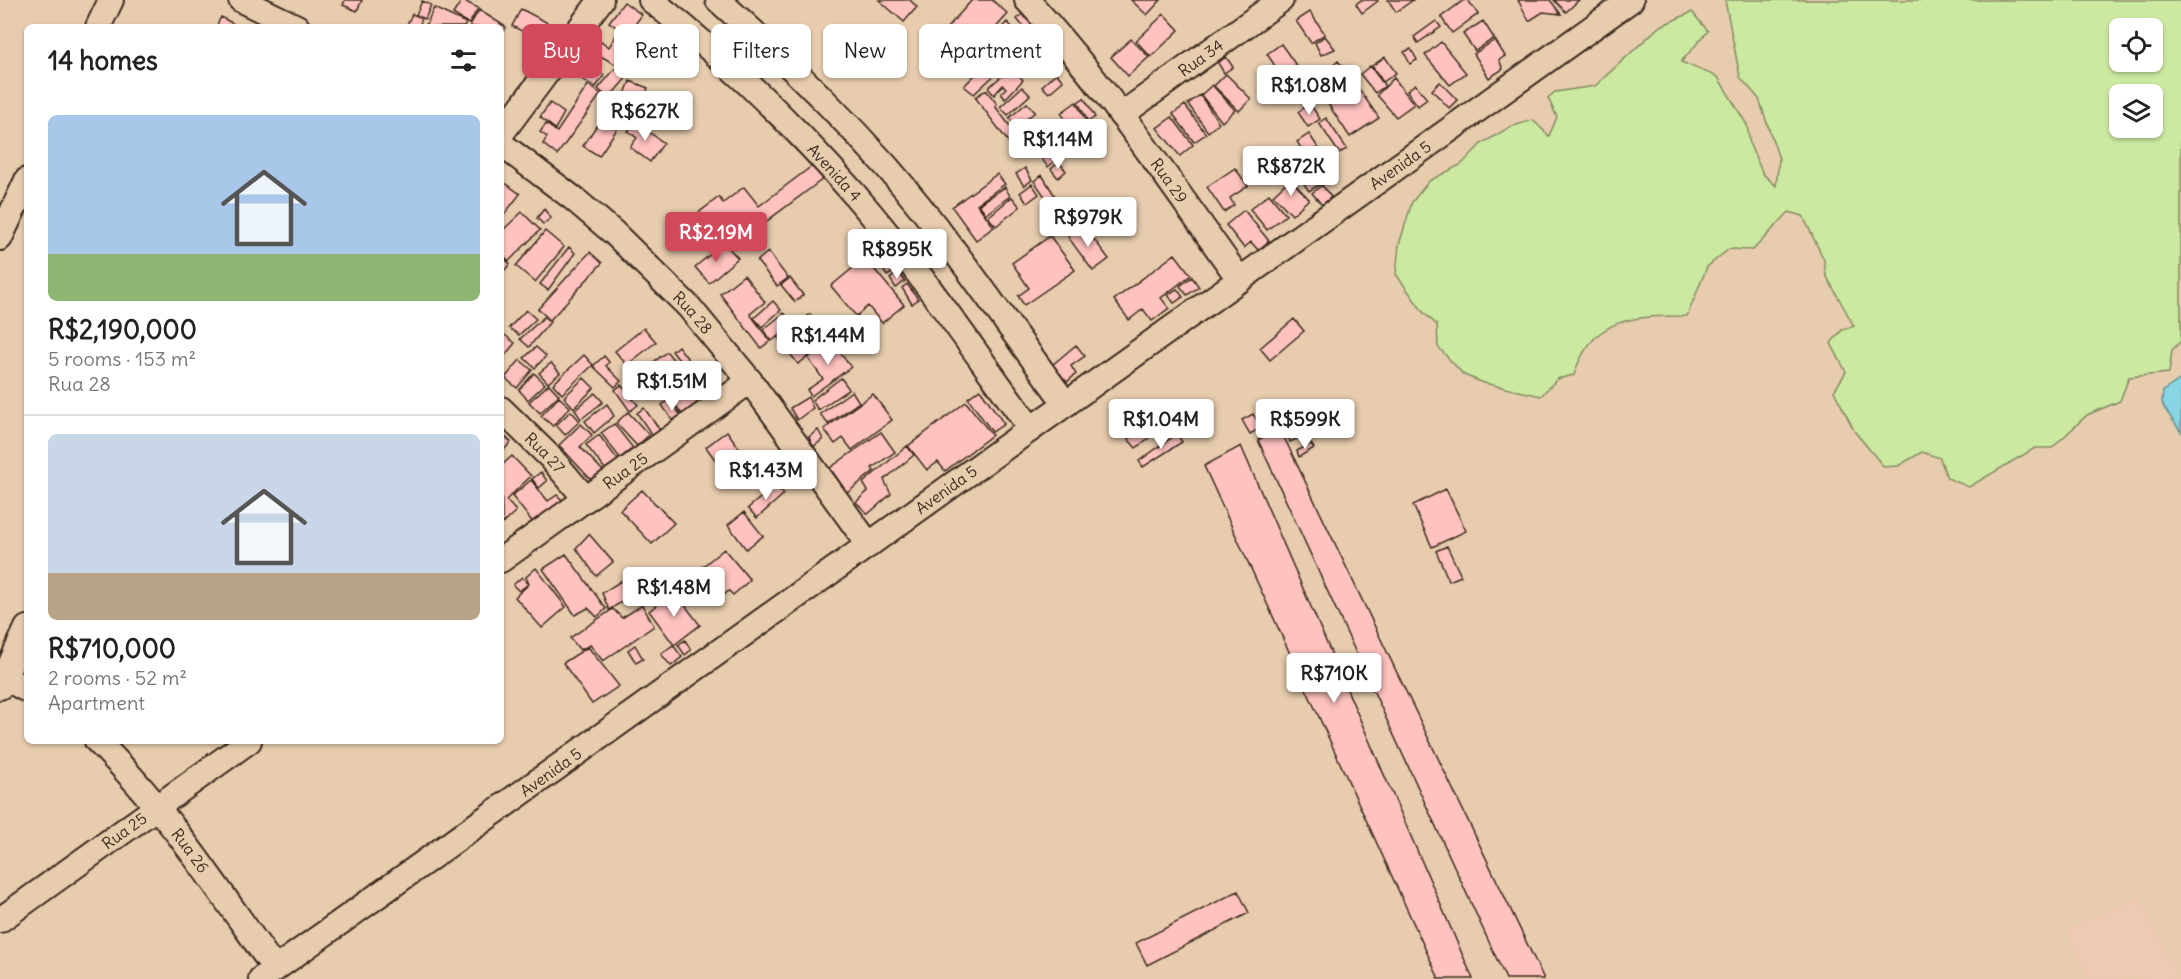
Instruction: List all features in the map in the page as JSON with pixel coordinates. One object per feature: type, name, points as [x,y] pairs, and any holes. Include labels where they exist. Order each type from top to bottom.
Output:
[{"type":"street","points":[[99,24],[111,0]]},
{"type":"street","points":[[241,0],[291,24]]},
{"type":"street","points":[[504,130],[601,0]]},
{"type":"street","name":"Avenida 4","points":[[651,0],[743,79],[799,134],[856,196],[911,266],[1031,429]]},
{"type":"street","points":[[718,0],[772,48],[830,105],[888,169],[945,240],[1066,404]]},
{"type":"street","name":"Rua 29","points":[[1027,0],[1054,30],[1121,115],[1240,279]]},
{"type":"street","name":"Rua 34","points":[[1121,115],[1280,0]]},
{"type":"street","name":"Avenida 5","points":[[268,974],[1631,0]]},
{"type":"street","name":"Rua 28","points":[[504,146],[574,199],[614,233],[688,307],[750,381],[869,545]]},
{"type":"street","points":[[0,238],[24,186]]},
{"type":"street","name":"Rua 25","points":[[504,558],[750,381]]},
{"type":"street","name":"Rua 27","points":[[504,412],[551,458],[586,499]]},
{"type":"street","points":[[24,634],[1,679],[24,689]]},
{"type":"street","name":"Rua 26","points":[[100,744],[127,770],[157,807],[268,974]]},
{"type":"street","name":"Rua 25","points":[[1,915],[245,744]]},
{"type":"shaded area","points":[[2140,896],[2179,979],[2089,979],[2066,930]]},
{"type":"green space","points":[[1725,0],[2181,0],[2181,341],[2172,350],[2169,373],[2129,377],[2120,401],[2087,415],[2052,448],[2035,448],[1969,487],[1947,478],[1940,458],[1922,452],[1898,466],[1884,467],[1855,432],[1834,391],[1846,372],[1831,343],[1842,330],[1854,326],[1826,275],[1824,260],[1803,216],[1789,212],[1753,250],[1729,249],[1707,267],[1687,316],[1633,319],[1617,323],[1604,330],[1592,341],[1582,356],[1574,375],[1557,379],[1541,396],[1484,383],[1464,375],[1438,347],[1437,325],[1423,312],[1396,274],[1399,245],[1412,202],[1429,181],[1462,164],[1481,144],[1510,127],[1533,120],[1549,136],[1557,117],[1548,98],[1555,92],[1595,86],[1659,27],[1692,12],[1708,31],[1681,62],[1718,77],[1747,125],[1750,145],[1763,174],[1776,186],[1779,159],[1759,99],[1740,77]]},
{"type":"water","points":[[2181,379],[2181,432],[2162,402],[2163,391]]},
{"type":"building","points":[[345,0],[362,0],[357,11],[343,5]]},
{"type":"building","points":[[462,0],[478,8],[469,24],[453,14]]},
{"type":"building","points":[[879,0],[910,0],[917,7],[904,22]]},
{"type":"building","points":[[972,0],[992,0],[1008,14],[999,24],[951,24]]},
{"type":"building","points":[[1131,0],[1161,0],[1147,15]]},
{"type":"building","points":[[1361,0],[1378,1],[1362,13],[1356,4]]},
{"type":"building","points":[[1388,0],[1413,0],[1396,12]]},
{"type":"building","points":[[1464,0],[1468,0],[1478,14],[1452,33],[1441,17]]},
{"type":"building","points":[[1518,0],[1550,0],[1561,14],[1543,12],[1529,21]]},
{"type":"building","points":[[1554,0],[1579,0],[1566,12]]},
{"type":"building","points":[[422,1],[431,5],[425,19],[416,15]]},
{"type":"building","points":[[624,2],[642,15],[635,24],[614,26],[609,22]]},
{"type":"building","points":[[434,8],[466,23],[466,24],[426,24]]},
{"type":"building","points":[[521,9],[548,23],[522,24],[522,31],[512,26]]},
{"type":"building","points":[[479,10],[501,24],[471,24]]},
{"type":"building","points":[[1025,12],[1034,24],[1021,24],[1017,19]]},
{"type":"building","points":[[1310,12],[1325,34],[1311,43],[1296,21]]},
{"type":"building","points":[[412,14],[422,18],[420,24],[407,24]]},
{"type":"building","points":[[1164,14],[1179,30],[1151,57],[1136,41]]},
{"type":"building","points":[[221,17],[234,24],[218,24]]},
{"type":"building","points":[[1436,21],[1441,27],[1418,43],[1414,37]]},
{"type":"building","points":[[1483,21],[1494,38],[1475,51],[1463,34]]},
{"type":"building","points":[[1325,36],[1335,49],[1321,55],[1315,43]]},
{"type":"building","points":[[614,39],[614,63],[602,57],[602,42],[609,47]]},
{"type":"building","points":[[1131,39],[1149,57],[1128,76],[1111,57]]},
{"type":"building","points":[[1495,40],[1505,56],[1499,60],[1503,69],[1489,78],[1474,54]]},
{"type":"building","points":[[1441,42],[1466,73],[1450,85],[1425,55]]},
{"type":"building","points":[[1281,44],[1303,75],[1288,85],[1267,54]]},
{"type":"building","points":[[1411,49],[1417,60],[1410,64],[1404,52]]},
{"type":"building","points":[[1226,57],[1233,67],[1224,73],[1218,63]]},
{"type":"building","points":[[1385,57],[1396,73],[1383,82],[1372,66]]},
{"type":"building","points":[[1338,61],[1350,75],[1327,96],[1315,82]]},
{"type":"building","points":[[1370,66],[1385,86],[1375,93],[1360,74]]},
{"type":"building","points":[[614,70],[614,78],[626,78],[609,98],[598,89]]},
{"type":"building","points":[[1226,74],[1251,99],[1239,111],[1214,86]]},
{"type":"building","points":[[584,78],[602,78],[596,87],[583,80]]},
{"type":"building","points":[[972,78],[991,78],[974,94],[964,86]]},
{"type":"building","points":[[999,78],[1021,78],[1023,80],[1005,99],[1001,93],[1006,88],[1003,85],[994,95],[988,88]]},
{"type":"building","points":[[1051,78],[1060,78],[1063,81],[1049,93],[1042,86]]},
{"type":"building","points":[[1394,78],[1414,104],[1396,117],[1377,95]]},
{"type":"building","points":[[630,81],[648,88],[638,114],[620,107]]},
{"type":"building","points":[[1440,82],[1457,100],[1449,108],[1432,90]]},
{"type":"building","points":[[1415,84],[1427,99],[1418,106],[1407,91]]},
{"type":"building","points":[[588,85],[601,94],[557,155],[543,144],[547,137],[540,132],[546,124],[557,132]]},
{"type":"building","points":[[1212,85],[1235,110],[1222,122],[1201,95]]},
{"type":"building","points":[[1356,85],[1379,118],[1350,137],[1328,104]]},
{"type":"building","points":[[1022,87],[1030,95],[1008,115],[1000,107]]},
{"type":"building","points":[[986,90],[1024,145],[1015,151],[975,97]]},
{"type":"building","points":[[1200,95],[1219,123],[1208,132],[1188,104]]},
{"type":"building","points":[[1084,98],[1095,117],[1088,122],[1078,102]]},
{"type":"building","points":[[1076,102],[1092,133],[1080,142],[1061,113]]},
{"type":"building","points":[[550,103],[564,113],[555,129],[540,117]]},
{"type":"building","points":[[1027,103],[1035,112],[1024,121],[1033,131],[1025,137],[1009,118]]},
{"type":"building","points":[[1310,104],[1320,119],[1308,127],[1298,112]]},
{"type":"building","points":[[1185,105],[1206,134],[1194,142],[1173,114]]},
{"type":"building","points":[[1172,117],[1193,145],[1180,156],[1157,128]]},
{"type":"building","points":[[1326,118],[1347,149],[1339,153],[1319,123]]},
{"type":"building","points":[[601,119],[617,129],[599,156],[583,146]]},
{"type":"building","points":[[635,122],[664,143],[650,162],[630,147],[637,138],[628,131]]},
{"type":"building","points":[[1063,127],[1070,136],[1063,141],[1068,149],[1048,167],[1034,149]]},
{"type":"building","points":[[1309,134],[1336,174],[1309,191],[1293,168],[1308,158],[1297,142]]},
{"type":"building","points":[[1059,162],[1066,171],[1058,178],[1051,169]]},
{"type":"building","points":[[812,166],[823,179],[751,233],[742,221],[717,240],[697,214],[719,197],[723,203],[744,187],[759,206]]},
{"type":"building","points":[[1025,168],[1032,180],[1024,186],[1016,174]]},
{"type":"building","points":[[1235,168],[1248,186],[1230,198],[1234,205],[1224,212],[1207,187]]},
{"type":"building","points":[[997,174],[1005,184],[977,204],[994,227],[976,240],[952,207]]},
{"type":"building","points":[[1042,175],[1060,204],[1053,208],[1034,181]]},
{"type":"building","points":[[1290,179],[1309,199],[1292,215],[1273,195]]},
{"type":"building","points":[[504,182],[520,194],[504,215]]},
{"type":"building","points":[[1032,184],[1039,194],[1027,203],[1020,193]]},
{"type":"building","points":[[1322,185],[1331,197],[1322,205],[1312,193]]},
{"type":"building","points":[[1005,187],[1010,196],[986,214],[979,204]]},
{"type":"building","points":[[1269,194],[1286,215],[1267,230],[1250,209]]},
{"type":"building","points":[[1012,197],[1020,207],[996,226],[988,217]]},
{"type":"building","points":[[544,209],[551,218],[543,224],[537,218]]},
{"type":"building","points":[[1244,210],[1269,241],[1258,250],[1251,242],[1244,248],[1226,225]]},
{"type":"building","points":[[522,212],[540,230],[509,261],[504,256],[504,229]]},
{"type":"building","points":[[1083,225],[1109,259],[1093,271],[1068,237]]},
{"type":"building","points":[[545,231],[564,247],[535,282],[516,266]]},
{"type":"building","points":[[1050,236],[1075,270],[1024,305],[1018,296],[1029,288],[1012,263]]},
{"type":"building","points":[[724,243],[738,258],[709,283],[695,267]]},
{"type":"building","points":[[569,247],[575,253],[548,290],[540,284]]},
{"type":"building","points":[[590,252],[602,263],[550,320],[538,309]]},
{"type":"building","points":[[768,252],[788,278],[777,286],[757,261]]},
{"type":"building","points":[[1175,254],[1191,275],[1161,298],[1169,308],[1152,321],[1143,309],[1129,320],[1114,300]]},
{"type":"building","points":[[504,258],[510,264],[504,271]]},
{"type":"building","points":[[865,258],[904,305],[882,323],[868,306],[856,316],[831,286]]},
{"type":"building","points":[[889,259],[897,270],[887,276],[881,266]]},
{"type":"building","points":[[898,272],[905,281],[896,288],[890,279]]},
{"type":"building","points":[[744,275],[765,302],[750,314],[770,341],[761,348],[720,294]]},
{"type":"building","points":[[1192,277],[1199,287],[1187,295],[1180,286]]},
{"type":"building","points":[[790,278],[803,295],[795,302],[781,285]]},
{"type":"building","points":[[907,284],[918,299],[912,304],[902,288]]},
{"type":"building","points":[[1177,289],[1183,297],[1174,303],[1168,295]]},
{"type":"building","points":[[773,301],[781,310],[762,327],[754,318]]},
{"type":"building","points":[[526,310],[536,319],[519,335],[509,328]]},
{"type":"building","points":[[784,313],[793,324],[772,341],[763,330]]},
{"type":"building","points":[[810,314],[816,323],[822,319],[834,336],[810,354],[791,327]]},
{"type":"building","points":[[858,316],[864,326],[850,335],[856,344],[845,352],[834,334]]},
{"type":"building","points":[[544,317],[550,322],[529,347],[520,339]]},
{"type":"building","points":[[1294,319],[1304,331],[1270,360],[1260,348]]},
{"type":"building","points":[[644,328],[656,342],[627,365],[615,351]]},
{"type":"building","points":[[788,330],[809,356],[798,364],[778,338]]},
{"type":"building","points":[[504,334],[515,343],[504,356]]},
{"type":"building","points":[[831,341],[851,367],[811,396],[807,390],[823,379],[808,358]]},
{"type":"building","points":[[1076,345],[1085,356],[1071,366],[1076,374],[1067,382],[1052,365]]},
{"type":"building","points":[[678,346],[694,367],[688,372],[672,351]]},
{"type":"building","points":[[536,347],[546,356],[535,368],[524,358]]},
{"type":"building","points":[[667,352],[683,372],[657,393],[640,372]]},
{"type":"building","points":[[584,355],[593,365],[562,394],[553,384]]},
{"type":"building","points":[[604,356],[609,362],[606,366],[621,381],[615,387],[593,366]]},
{"type":"building","points":[[520,360],[532,370],[517,388],[505,378]]},
{"type":"building","points":[[551,363],[560,373],[548,383],[539,373]]},
{"type":"building","points":[[696,370],[715,393],[707,398],[690,375]]},
{"type":"building","points":[[534,373],[545,384],[528,400],[519,390]]},
{"type":"building","points":[[688,376],[706,401],[684,417],[666,392]]},
{"type":"building","points":[[584,378],[594,388],[574,408],[564,397]]},
{"type":"building","points":[[841,378],[849,389],[818,410],[812,400]]},
{"type":"building","points":[[549,384],[559,395],[540,413],[529,402]]},
{"type":"building","points":[[621,385],[638,405],[630,411],[615,390]]},
{"type":"building","points":[[980,389],[1004,424],[992,432],[968,398]]},
{"type":"building","points":[[852,391],[859,402],[828,424],[820,414]]},
{"type":"building","points":[[595,393],[603,402],[581,419],[575,410]]},
{"type":"building","points":[[873,394],[892,420],[852,450],[843,438],[835,444],[824,429]]},
{"type":"building","points":[[559,397],[570,407],[553,426],[541,416]]},
{"type":"building","points":[[808,397],[813,408],[797,420],[790,408]]},
{"type":"building","points":[[669,400],[683,418],[675,424],[662,405]]},
{"type":"building","points":[[966,402],[992,435],[945,471],[938,462],[927,470],[908,446]]},
{"type":"building","points":[[607,404],[614,416],[594,433],[585,421]]},
{"type":"building","points":[[644,408],[662,433],[654,438],[637,413]]},
{"type":"building","points":[[571,411],[580,421],[565,435],[556,425]]},
{"type":"building","points":[[628,412],[649,435],[637,446],[616,423]]},
{"type":"building","points":[[1253,414],[1261,428],[1250,434],[1242,420]]},
{"type":"building","points":[[1161,416],[1168,423],[1136,448],[1128,439]]},
{"type":"building","points":[[581,424],[592,435],[580,447],[604,472],[593,482],[559,445]]},
{"type":"building","points":[[614,424],[633,448],[620,458],[601,433]]},
{"type":"building","points":[[1295,427],[1299,438],[1290,442],[1286,430]]},
{"type":"building","points":[[1280,429],[1544,979],[1506,979],[1258,440]]},
{"type":"building","points":[[818,430],[823,439],[813,447],[809,437]]},
{"type":"building","points":[[727,431],[744,455],[723,471],[706,447]]},
{"type":"building","points":[[881,432],[895,452],[872,468],[874,471],[847,493],[830,468]]},
{"type":"building","points":[[1177,434],[1182,442],[1143,467],[1139,461]]},
{"type":"building","points":[[599,435],[618,460],[605,469],[586,445]]},
{"type":"building","points":[[504,436],[511,442],[504,450]]},
{"type":"building","points":[[1311,444],[1314,448],[1299,457],[1297,451]]},
{"type":"building","points":[[907,446],[914,455],[884,480],[891,494],[868,514],[856,502],[868,491],[863,483]]},
{"type":"building","points":[[1241,446],[1473,979],[1439,979],[1204,466]]},
{"type":"building","points":[[512,456],[531,476],[506,500],[516,511],[504,522],[504,463]]},
{"type":"building","points":[[541,472],[547,481],[539,488],[532,479]]},
{"type":"building","points":[[531,480],[548,501],[557,495],[565,503],[535,525],[512,496]]},
{"type":"building","points":[[776,485],[784,494],[757,518],[748,508]]},
{"type":"building","points":[[1446,489],[1466,531],[1432,547],[1413,505]]},
{"type":"building","points":[[642,490],[674,523],[652,544],[620,510]]},
{"type":"building","points":[[744,512],[763,536],[746,549],[728,525]]},
{"type":"building","points":[[589,534],[613,562],[596,576],[576,548]]},
{"type":"building","points":[[1447,546],[1461,576],[1449,581],[1436,551]]},
{"type":"building","points":[[724,549],[750,580],[733,595],[729,591],[720,598],[697,571]]},
{"type":"building","points":[[566,554],[606,609],[597,617],[588,608],[575,615],[543,569]]},
{"type":"building","points":[[536,568],[566,607],[542,628],[515,597],[529,584],[526,577]]},
{"type":"building","points":[[522,577],[528,584],[519,591],[513,585]]},
{"type":"building","points":[[624,579],[634,594],[609,610],[602,593]]},
{"type":"building","points":[[675,592],[700,625],[674,645],[649,611]]},
{"type":"building","points":[[642,605],[654,626],[603,661],[590,645],[580,650],[570,638],[613,609],[622,618]]},
{"type":"building","points":[[685,640],[691,650],[685,655],[678,645]]},
{"type":"building","points":[[635,645],[643,659],[636,663],[628,650]]},
{"type":"building","points":[[673,645],[682,657],[671,666],[661,654]]},
{"type":"building","points":[[588,647],[619,686],[592,704],[563,663]]},
{"type":"building","points":[[1238,891],[1249,913],[1147,965],[1136,943]]}]
